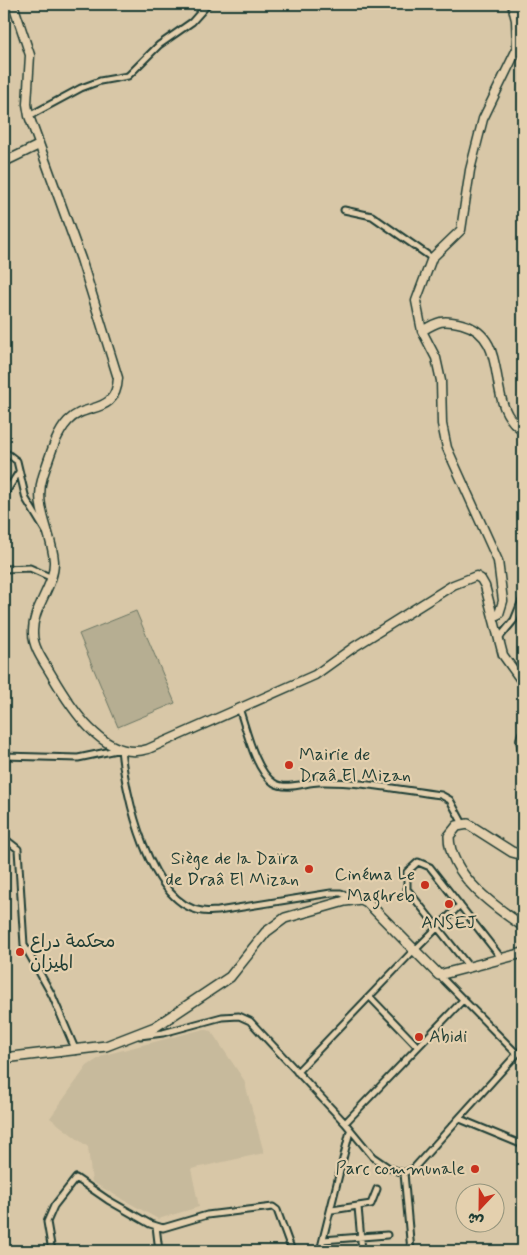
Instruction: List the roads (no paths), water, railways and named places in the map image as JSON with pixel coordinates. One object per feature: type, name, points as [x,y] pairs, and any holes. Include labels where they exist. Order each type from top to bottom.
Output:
[{"type":"main road","points":[[13,4],[30,55],[27,104],[29,116],[81,259],[118,378],[116,389],[110,401],[102,407],[75,415],[63,427],[42,478],[40,498],[54,560],[52,578],[34,618],[34,643],[71,707],[84,724],[121,749],[132,751],[148,750],[315,675],[354,647],[469,577],[478,577],[483,582],[503,655],[523,683]]},
{"type":"main road","points":[[493,617],[499,614],[503,601],[498,561],[447,448],[442,424],[441,381],[436,358],[422,331],[416,301],[432,258],[461,230],[470,170],[483,119],[520,42],[512,4]]},
{"type":"main road","points":[[4,162],[39,145]]},
{"type":"main road","points":[[422,331],[438,321],[470,326],[482,335],[491,346],[500,396],[508,415],[523,430]]},
{"type":"main road","points":[[523,734],[521,740],[523,751]]},
{"type":"main road","points":[[522,856],[503,847],[476,827],[462,824],[457,826],[449,836],[451,851],[455,860],[469,880],[489,903],[523,926]]},
{"type":"main road","points":[[4,1058],[75,1049],[126,1039],[155,1027],[179,1013],[230,977],[266,932],[285,918],[354,899],[367,902],[439,975],[523,953]]},
{"type":"main road","points":[[4,1052],[75,1049]]},
{"type":"street","points":[[29,116],[81,88],[100,81],[128,76],[159,45],[192,22],[208,4]]},
{"type":"street","points":[[344,210],[372,216],[432,258]]},
{"type":"street","points":[[4,451],[17,461],[26,499],[48,535]]},
{"type":"street","points":[[4,495],[19,472]]},
{"type":"street","points":[[4,569],[30,568],[52,578]]},
{"type":"street","points":[[499,638],[514,620],[523,598]]},
{"type":"street","points":[[239,708],[258,761],[266,774],[275,783],[283,786],[328,781],[441,795],[450,800],[462,824]]},
{"type":"street","points":[[4,756],[78,758],[121,749],[124,781],[144,851],[172,894],[187,906],[202,911],[218,911],[341,893],[354,899]]},
{"type":"street","points":[[4,838],[18,848],[24,945],[52,995],[75,1049]]},
{"type":"street","points":[[470,967],[407,889],[407,872],[418,862],[430,867],[502,959]]},
{"type":"street","points":[[297,1072],[460,905]]},
{"type":"street","points":[[439,975],[517,1054]]},
{"type":"street","points":[[370,997],[418,1047]]},
{"type":"street","points":[[345,1123],[464,999]]},
{"type":"street","points":[[126,1039],[163,1033],[222,1017],[239,1016],[250,1021],[345,1123],[373,1157],[389,1168],[404,1173],[414,1168],[523,1049]]},
{"type":"street","points":[[460,1119],[523,1145]]},
{"type":"street","points":[[320,1251],[332,1210],[350,1130]]},
{"type":"street","points":[[404,1173],[411,1251]]},
{"type":"street","points":[[52,1251],[48,1222],[54,1206],[76,1178],[108,1200],[163,1228],[207,1215],[273,1207],[278,1210],[292,1251]]},
{"type":"street","points":[[332,1210],[371,1204],[377,1189]]},
{"type":"street","points":[[358,1207],[362,1251]]},
{"type":"street","points":[[156,1226],[159,1251]]},
{"type":"street","points":[[323,1240],[387,1235]]},
{"type":"street","points":[[516,1251],[523,1250]]},
{"type":"place","name":"Mairie de Draâ El Mizan","points":[[289,765]]},
{"type":"place","name":"Siège de la Daïra de Draâ El Mizan","points":[[309,869]]},
{"type":"place","name":"Cinéma Le Maghreb","points":[[425,885]]},
{"type":"place","name":"ANSEJ","points":[[449,904]]},
{"type":"place","name":"محكمة دراع الميزان","points":[[20,952]]},
{"type":"place","name":"Abidi","points":[[419,1037]]},
{"type":"place","name":"Parc communale","points":[[475,1169]]}]
